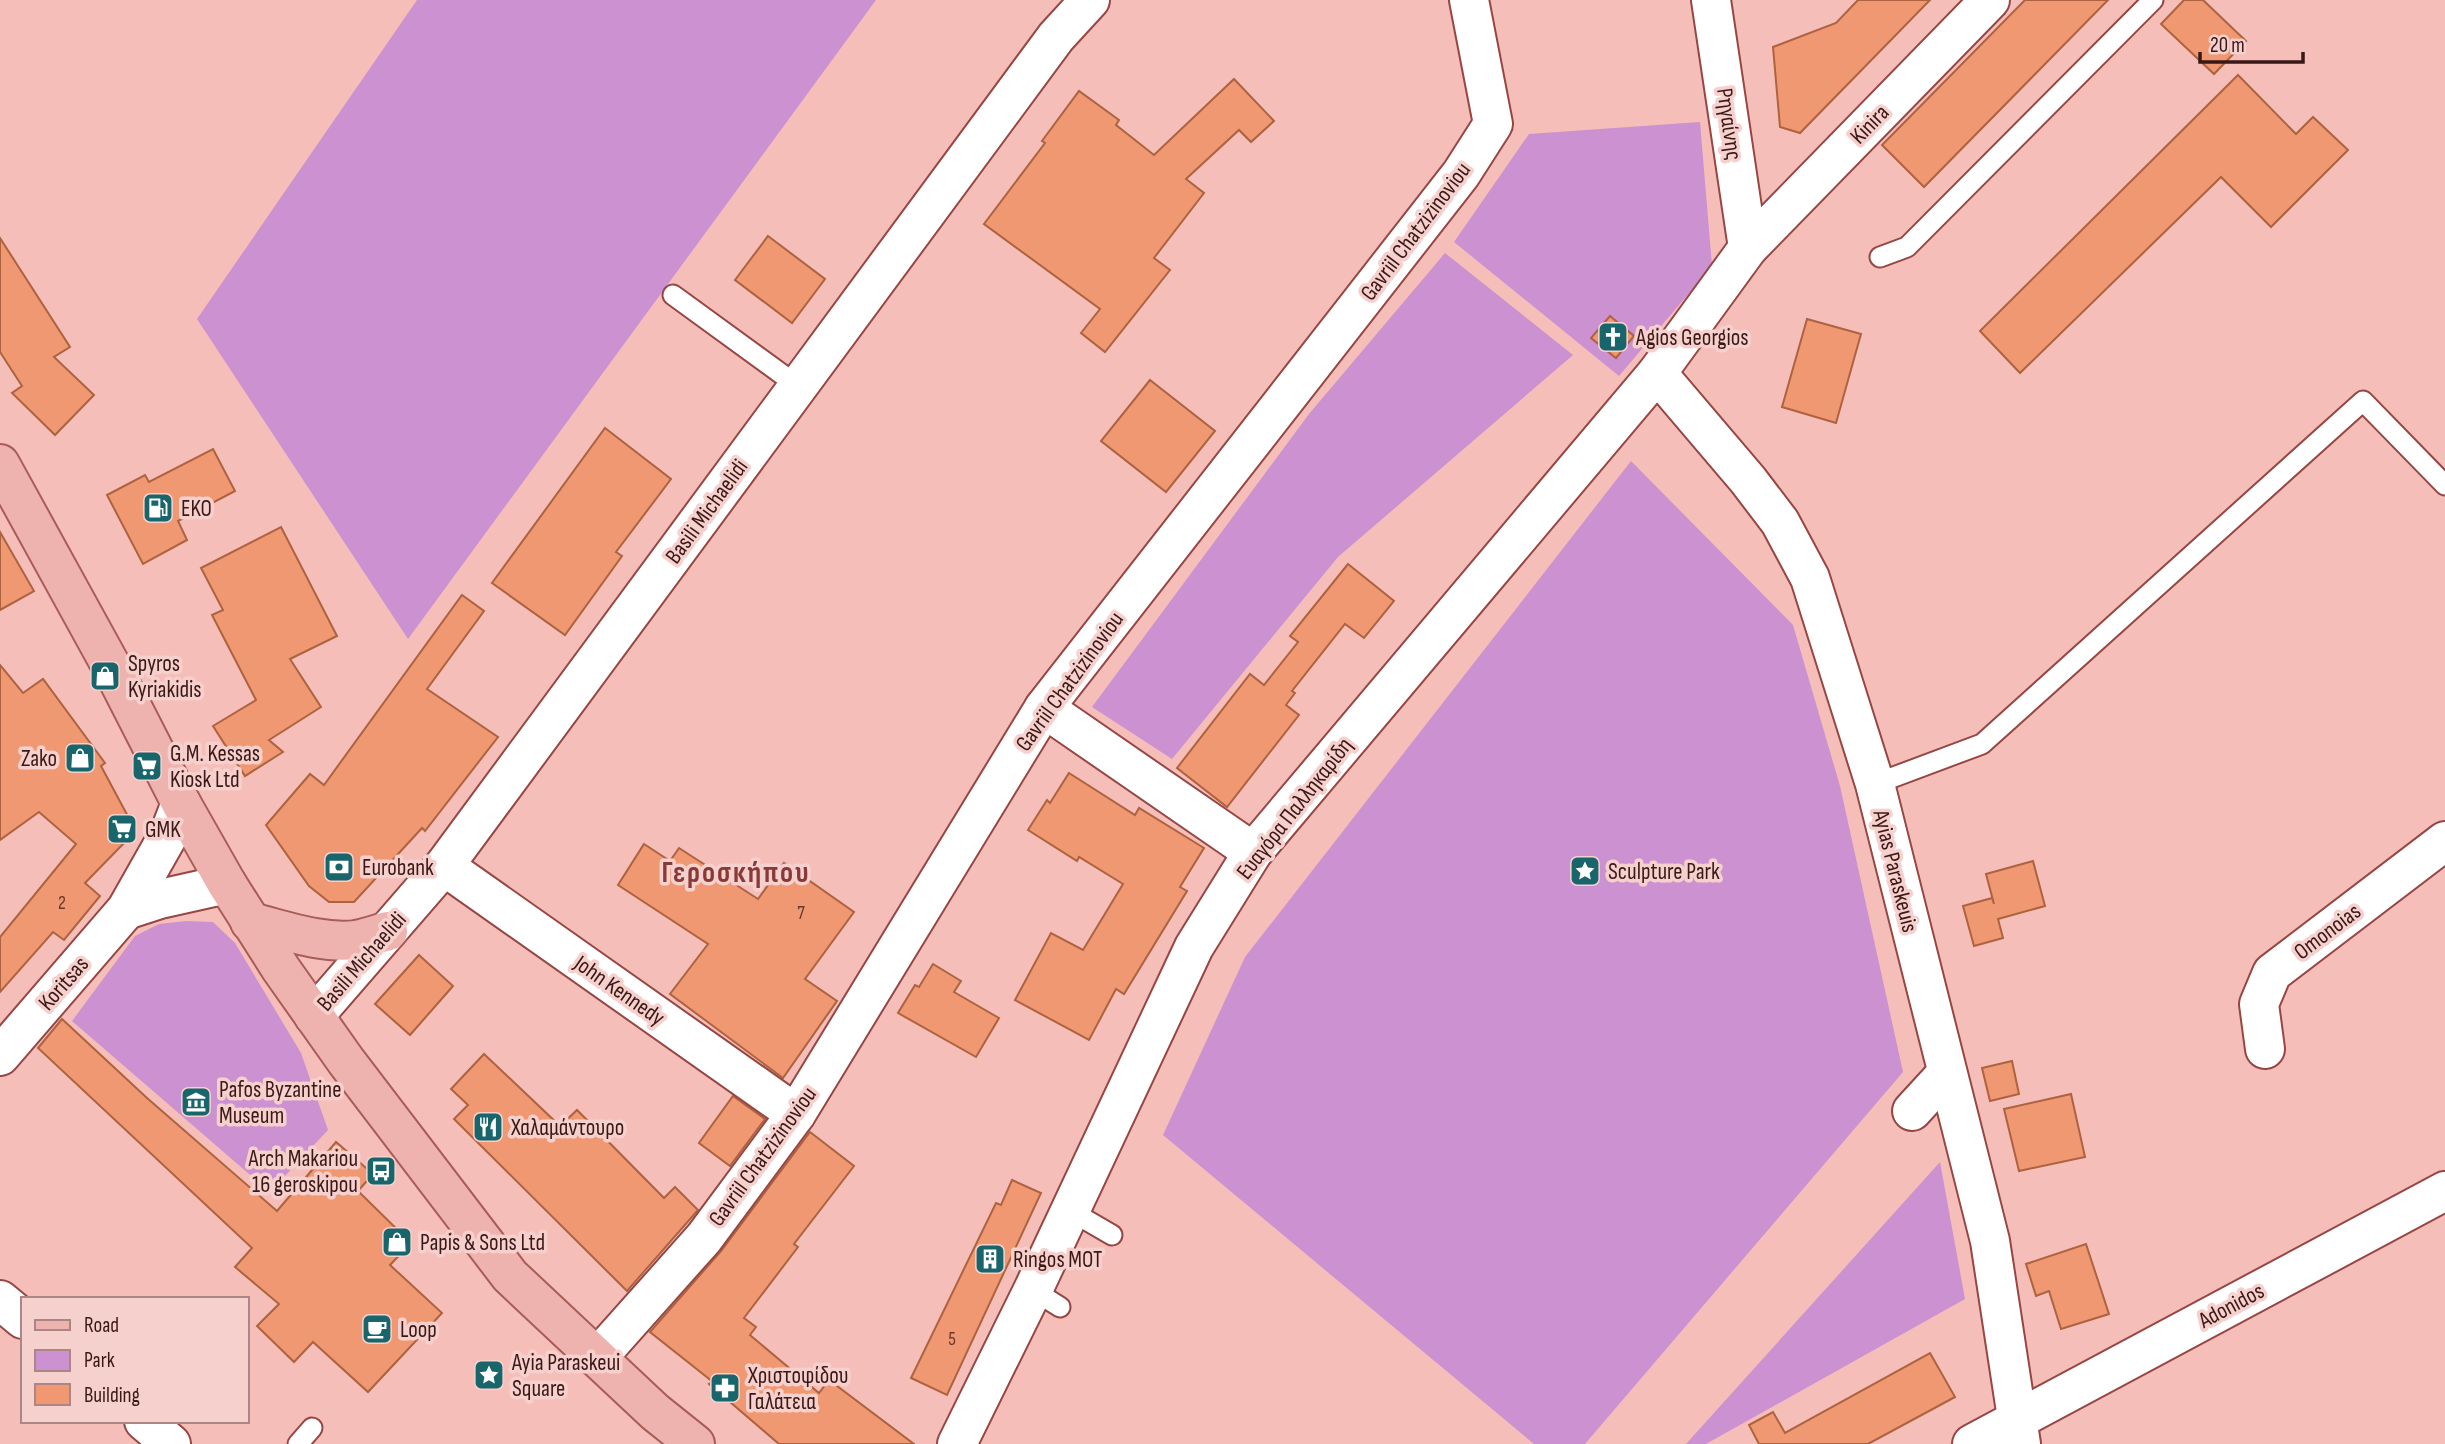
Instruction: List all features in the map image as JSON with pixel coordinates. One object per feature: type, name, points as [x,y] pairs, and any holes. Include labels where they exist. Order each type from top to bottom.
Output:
[{"type":"main road","points":[[0,464],[227,884],[314,1016],[510,1276],[655,1412],[695,1444]]},
{"type":"main road","points":[[250,922],[310,937],[335,940],[357,940],[388,930]]},
{"type":"street","name":"Basili Michaelidi","points":[[314,1016],[444,866],[1056,37],[1090,0]]},
{"type":"street","name":"Gavriil Chatzizinoviou","points":[[598,1357],[704,1238],[796,1114],[1044,708],[1461,174],[1493,124],[1469,0]]},
{"type":"street","name":"Ρηγαίνης","points":[[1711,0],[1748,248]]},
{"type":"street","name":"Kinira","points":[[1748,248],[1990,0]]},
{"type":"street","name":"Ευαγόρα Παλληκαρίδη","points":[[957,1444],[1046,1298],[1069,1210],[1194,947],[1253,852],[1657,373],[1748,248]]},
{"type":"street","name":"Ayias Paraskeuis","points":[[1657,373],[1780,522],[1810,578],[1875,784],[1990,1241],[2019,1431]]},
{"type":"street","points":[[1044,708],[1253,852]]},
{"type":"street","name":"Koritsas","points":[[0,1056],[126,910],[163,845],[181,803]]},
{"type":"street","name":"Omonoias","points":[[2265,1049],[2259,1004],[2272,973],[2445,841]]},
{"type":"street","name":"John Kennedy","points":[[444,866],[796,1114]]},
{"type":"street","points":[[126,910],[160,899],[227,884]]},
{"type":"street","points":[[1912,1111],[1946,1074]]},
{"type":"street","name":"Adonidos","points":[[1972,1444],[2019,1431],[2445,1191]]},
{"type":"street","points":[[0,1300],[21,1317]]},
{"type":"street","points":[[146,1423],[171,1444]]},
{"type":"lane","points":[[1880,257],[1907,247],[2153,0]]},
{"type":"lane","points":[[673,295],[799,386]]},
{"type":"lane","points":[[1875,784],[1982,744],[2363,401],[2445,485]]},
{"type":"lane","points":[[1069,1210],[1112,1235]]},
{"type":"lane","points":[[298,1444],[312,1428]]},
{"type":"green space","points":[[417,0],[876,0],[408,639],[197,319]]},
{"type":"green space","points":[[1700,122],[1712,266],[1619,376],[1454,242],[1529,134]]},
{"type":"green space","points":[[1445,253],[1573,355],[1338,557],[1172,759],[1092,707],[1309,414]]},
{"type":"green space","name":"Sculpture Park","points":[[1631,461],[1793,625],[1840,786],[1903,1072],[1585,1444],[1534,1444],[1163,1135],[1245,957]]},
{"type":"green space","points":[[213,922],[235,943],[301,1053],[328,1130],[270,1192],[72,1021],[135,936],[159,924]]},
{"type":"green space","points":[[1940,1162],[1965,1299],[1706,1444],[1686,1444]]},
{"type":"building","points":[[1858,0],[1930,0],[1800,133],[1780,127],[1773,47],[1836,23]]},
{"type":"building","points":[[2025,0],[2108,0],[1924,187],[1882,145]]},
{"type":"building","points":[[2184,0],[2203,0],[2246,41],[2214,74],[2161,24]]},
{"type":"building","points":[[2238,75],[2296,134],[2313,117],[2348,150],[2271,227],[2221,177],[2020,373],[1980,331]]},
{"type":"building","points":[[1234,79],[1274,121],[1251,142],[1239,130],[1186,179],[1204,193],[1154,258],[1170,270],[1105,352],[1081,333],[1100,309],[984,224],[1045,143],[1042,141],[1079,91],[1119,120],[1116,125],[1154,155]]},
{"type":"building","points":[[768,236],[825,279],[792,323],[735,280]]},
{"type":"building","points":[[0,238],[70,347],[54,357],[94,395],[55,435],[12,393],[22,386],[0,352]]},
{"type":"building","name":"Agios Georgios","points":[[1610,316],[1634,336],[1616,358],[1591,338]]},
{"type":"building","points":[[1807,319],[1861,334],[1836,423],[1782,407]]},
{"type":"building","points":[[1150,380],[1215,431],[1166,492],[1101,441]]},
{"type":"building","points":[[605,428],[671,479],[616,552],[622,556],[565,635],[492,583]]},
{"type":"building","name":"EKO","points":[[213,449],[235,491],[178,521],[187,540],[143,564],[107,495],[145,475],[149,482]]},
{"type":"building","points":[[281,527],[337,636],[290,659],[321,707],[269,740],[283,752],[245,776],[213,726],[256,700],[212,615],[223,610],[201,568]]},
{"type":"building","points":[[0,532],[34,591],[0,610]]},
{"type":"building","points":[[1348,564],[1394,601],[1364,638],[1345,624],[1292,691],[1295,693],[1286,705],[1299,715],[1227,807],[1177,768],[1250,674],[1264,685],[1298,642],[1290,636]]},
{"type":"building","points":[[462,595],[484,611],[427,689],[498,737],[425,831],[422,828],[354,902],[329,902],[309,886],[266,825],[310,774],[324,785]]},
{"type":"building","points":[[0,665],[23,693],[43,679],[105,763],[101,766],[131,822],[128,839],[85,883],[100,896],[64,940],[53,932],[0,992],[0,937],[76,844],[39,812],[0,840]]},
{"type":"building","points":[[1069,773],[1135,815],[1139,808],[1204,848],[1180,887],[1187,891],[1124,994],[1116,989],[1089,1040],[1015,1000],[1051,933],[1083,950],[1123,884],[1079,857],[1077,861],[1028,830]]},
{"type":"building","points":[[644,844],[670,861],[679,848],[758,899],[784,863],[854,912],[805,979],[837,1001],[783,1078],[670,994],[708,944],[618,885]]},
{"type":"building","points":[[2033,861],[2045,906],[1998,919],[2003,938],[1974,946],[1963,906],[1992,898],[1994,904],[1986,874]]},
{"type":"building","points":[[419,955],[453,986],[410,1035],[375,1004]]},
{"type":"building","points":[[933,964],[961,981],[954,992],[999,1018],[976,1057],[898,1013],[915,985],[919,987]]},
{"type":"building","points":[[62,1019],[147,1098],[277,1211],[336,1142],[373,1174],[358,1191],[411,1243],[390,1265],[442,1313],[368,1392],[313,1342],[294,1362],[257,1326],[279,1304],[235,1267],[252,1248],[38,1048]]},
{"type":"building","points":[[484,1054],[560,1126],[577,1110],[664,1198],[675,1187],[698,1210],[627,1291],[454,1119],[468,1105],[451,1089]]},
{"type":"building","points":[[2012,1061],[2019,1094],[1990,1101],[1982,1068]]},
{"type":"building","points":[[2071,1094],[2085,1157],[2019,1171],[2004,1109]]},
{"type":"building","points":[[733,1096],[765,1119],[730,1166],[699,1143]]},
{"type":"building","points":[[810,1132],[854,1166],[794,1244],[798,1247],[744,1318],[756,1327],[750,1335],[819,1393],[829,1380],[914,1444],[779,1444],[709,1384],[713,1382],[650,1332],[721,1251]]},
{"type":"building","points":[[1012,1180],[1041,1193],[947,1395],[911,1378],[996,1203],[1001,1205]]},
{"type":"building","points":[[2086,1244],[2109,1314],[2061,1329],[2049,1291],[2036,1296],[2026,1264]]},
{"type":"building","points":[[1930,1353],[1955,1397],[1868,1444],[1759,1444],[1749,1425],[1773,1412],[1785,1433]]},
{"type":"place","name":"Agios Georgios","points":[[1613,337]]},
{"type":"place","name":"EKO","points":[[158,508]]},
{"type":"place","name":"Spyros Kyriakidis","points":[[105,676]]},
{"type":"place","name":"Zako","points":[[80,758]]},
{"type":"place","name":"G.M. Kessas Kiosk Ltd","points":[[147,766]]},
{"type":"place","name":"GMK","points":[[122,829]]},
{"type":"place","name":"Eurobank","points":[[339,867]]},
{"type":"place","name":"Sculpture Park","points":[[1585,871]]},
{"type":"place","name":"Pafos Byzantine Museum","points":[[196,1102]]},
{"type":"place","name":"Χαλαμάντουρο","points":[[488,1127]]},
{"type":"place","name":"Arch Makariou 16 geroskipou","points":[[381,1171]]},
{"type":"place","name":"Papis & Sons Ltd","points":[[397,1242]]},
{"type":"place","name":"Ringos MOT","points":[[990,1259]]},
{"type":"place","name":"Loop","points":[[377,1329]]},
{"type":"place","name":"Ayia Paraskeui Square","points":[[489,1375]]},
{"type":"place","name":"Χριστοφίδου Γαλάτεια","points":[[725,1388]]},
{"type":"district","name":"Γεροσκήπου","points":[[736,872]]}]
